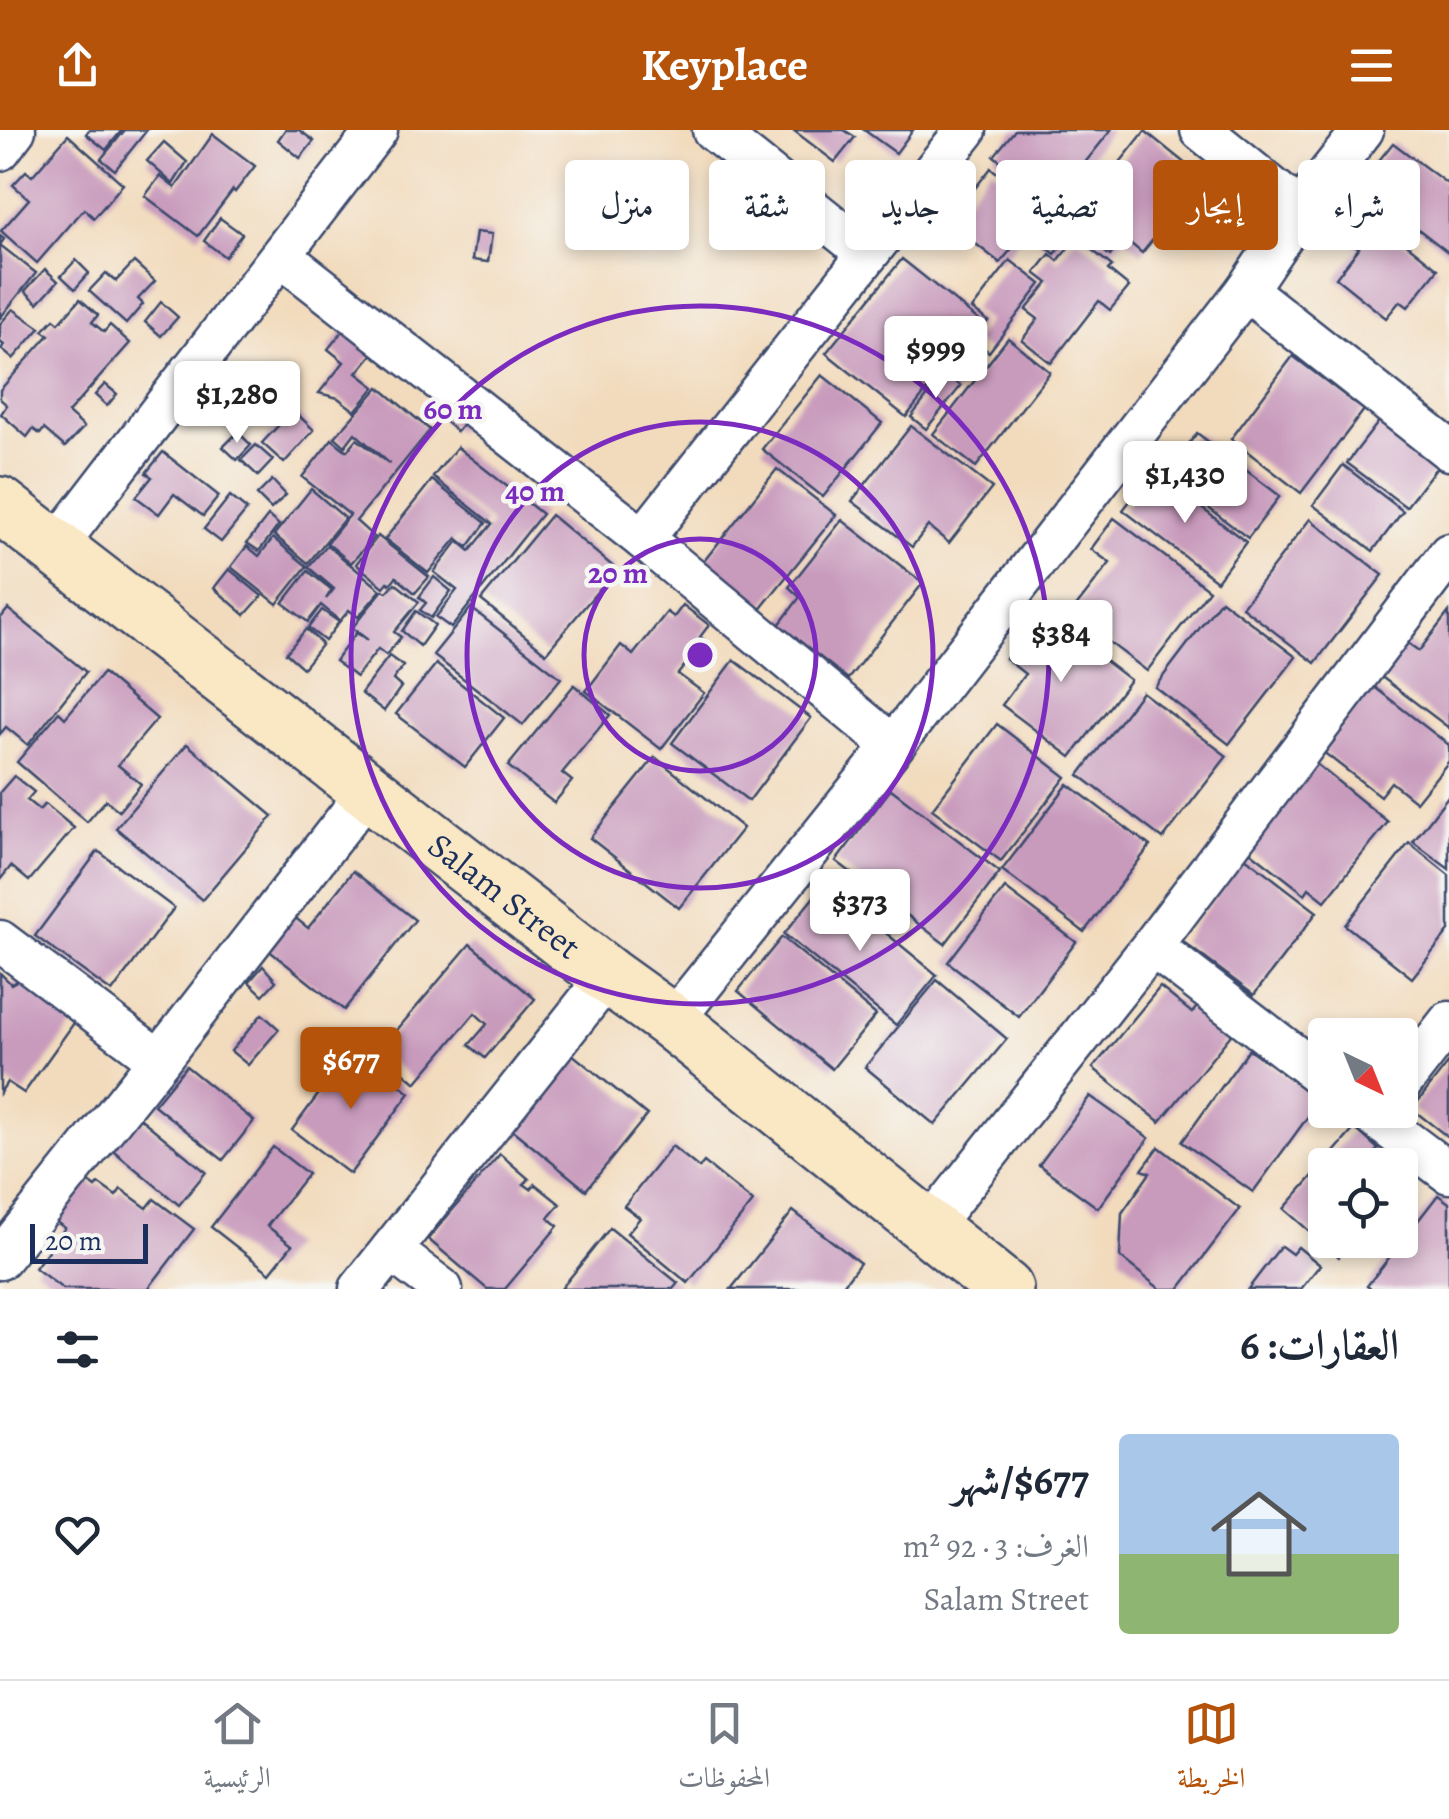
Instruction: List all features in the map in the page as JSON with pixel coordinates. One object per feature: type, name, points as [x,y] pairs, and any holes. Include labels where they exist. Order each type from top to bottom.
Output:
[{"type":"street","points":[[0,150],[15,130]]},
{"type":"street","points":[[55,548],[376,130]]},
{"type":"street","points":[[713,130],[867,253]]},
{"type":"street","points":[[643,538],[966,130]]},
{"type":"street","points":[[1200,130],[1298,208]]},
{"type":"street","points":[[1339,160],[1363,130]]},
{"type":"street","points":[[672,1022],[894,746],[1246,290],[1298,213]]},
{"type":"street","points":[[281,256],[643,538],[894,746]]},
{"type":"street","points":[[1246,290],[1449,450]]},
{"type":"street","name":"Salam Street","points":[[0,505],[672,1022],[1006,1289]]},
{"type":"street","points":[[929,1228],[1152,946],[1449,554]]},
{"type":"street","points":[[0,1259],[369,790]]},
{"type":"street","points":[[0,941],[159,1060]]},
{"type":"street","points":[[1152,946],[1308,1066]]},
{"type":"street","points":[[360,1289],[608,976]]},
{"type":"street","points":[[1418,1062],[1449,1022]]},
{"type":"street","points":[[1393,1128],[1449,1173]]},
{"type":"street","points":[[391,1250],[442,1289]]},
{"type":"building","points":[[89,130],[122,130],[106,150],[86,134]]},
{"type":"building","points":[[125,130],[147,130],[115,170],[101,159]]},
{"type":"building","points":[[285,130],[299,130],[314,141],[300,158],[278,140]]},
{"type":"building","points":[[793,130],[844,130],[855,137],[835,162]]},
{"type":"building","points":[[864,130],[913,130],[896,153]]},
{"type":"building","points":[[1015,130],[1111,130],[1087,160],[999,160],[994,156]]},
{"type":"building","points":[[1145,131],[1181,160],[1153,160],[1153,239],[1142,253],[1133,246],[1133,160],[1122,160]]},
{"type":"building","points":[[213,134],[255,166],[198,236],[145,196],[160,176],[175,188]]},
{"type":"building","points":[[68,135],[123,184],[94,218],[84,209],[37,263],[1,231],[29,199],[13,185],[26,171],[32,176]]},
{"type":"building","points":[[164,142],[187,162],[173,184],[147,161]]},
{"type":"building","points":[[1393,143],[1416,160],[1379,160]]},
{"type":"building","points":[[1420,163],[1449,185],[1449,253],[1420,231]]},
{"type":"building","points":[[991,168],[996,172],[996,250],[1011,250],[1000,263],[976,244],[976,187]]},
{"type":"building","points":[[220,218],[242,234],[225,257],[204,241]]},
{"type":"building","points":[[476,232],[492,234],[488,262],[472,260]]},
{"type":"building","points":[[0,245],[36,273],[0,318]]},
{"type":"building","points":[[1066,250],[1092,250],[1129,287],[1110,310],[1099,301],[1051,363],[1022,340],[1038,319],[1026,310],[1048,283],[1035,273],[1050,254],[1058,261]]},
{"type":"building","points":[[1357,250],[1414,250],[1438,269],[1408,307],[1400,301],[1386,318],[1336,278]]},
{"type":"building","points":[[902,259],[981,322],[906,417],[826,353]]},
{"type":"building","points":[[76,260],[89,273],[75,289],[61,276]]},
{"type":"building","points":[[1010,260],[1041,284],[989,352],[973,340],[988,321],[972,309]]},
{"type":"building","points":[[134,262],[155,281],[138,299],[143,304],[126,324],[89,291],[106,273],[116,281]]},
{"type":"building","points":[[45,269],[58,281],[38,303],[25,291]]},
{"type":"building","points":[[80,299],[98,315],[92,322],[104,332],[110,325],[130,343],[68,413],[84,427],[65,447],[44,429],[40,434],[33,429],[27,437],[1,414],[7,405],[0,399],[0,390],[49,335],[43,331],[54,319],[59,323]]},
{"type":"building","points":[[161,302],[178,317],[161,336],[145,322]]},
{"type":"building","points":[[13,309],[40,328],[13,359],[1,349],[4,345],[0,342],[0,324]]},
{"type":"building","points":[[350,322],[380,345],[357,373],[375,387],[355,411],[338,398],[319,393],[344,362],[328,349]]},
{"type":"building","points":[[1008,338],[1050,372],[976,467],[933,434]]},
{"type":"building","points":[[1293,356],[1364,410],[1301,493],[1231,439]]},
{"type":"building","points":[[945,373],[961,386],[926,429],[911,417]]},
{"type":"building","points":[[822,375],[882,423],[823,497],[762,449]]},
{"type":"building","points":[[105,384],[117,394],[107,406],[95,395]]},
{"type":"building","points":[[379,387],[430,430],[356,521],[374,537],[351,563],[327,543],[350,515],[302,477],[332,439],[347,451],[357,439],[390,464],[355,433],[345,446],[335,437]]},
{"type":"building","points":[[456,402],[471,414],[457,432],[442,419]]},
{"type":"building","points":[[293,410],[314,430],[284,463],[262,443]]},
{"type":"building","points":[[1380,420],[1439,464],[1406,507],[1347,463]]},
{"type":"building","points":[[911,426],[992,488],[949,543],[928,526],[912,547],[852,501]]},
{"type":"building","points":[[238,432],[251,445],[237,460],[223,447]]},
{"type":"building","points":[[1197,433],[1280,496],[1248,538],[1165,475]]},
{"type":"building","points":[[256,445],[273,460],[258,476],[241,460]]},
{"type":"building","points":[[457,447],[542,514],[451,628],[436,617],[457,590],[434,572],[458,541],[470,551],[492,524],[433,477]]},
{"type":"building","points":[[163,452],[219,496],[203,516],[174,494],[159,514],[136,497],[152,477],[146,473]]},
{"type":"building","points":[[1343,465],[1403,511],[1373,551],[1313,505]]},
{"type":"building","points":[[777,469],[836,515],[758,612],[700,566]]},
{"type":"building","points":[[1153,471],[1246,542],[1217,581],[1123,510]]},
{"type":"building","points":[[272,480],[286,495],[271,509],[257,495]]},
{"type":"building","points":[[432,480],[486,523],[468,547],[457,538],[428,573],[385,539]]},
{"type":"building","points":[[311,489],[345,518],[308,563],[274,535]]},
{"type":"building","points":[[230,496],[247,510],[221,542],[204,529]]},
{"type":"building","points":[[551,515],[616,569],[546,653],[481,600]]},
{"type":"building","points":[[268,516],[279,525],[259,551],[247,543]]},
{"type":"building","points":[[1114,518],[1209,590],[1147,671],[1071,613],[1110,563],[1091,549]]},
{"type":"building","points":[[1310,519],[1383,575],[1315,663],[1242,607]]},
{"type":"building","points":[[842,520],[923,583],[848,679],[779,625],[800,597],[789,587]]},
{"type":"building","points":[[378,536],[429,577],[415,593],[396,577],[384,587],[356,564]]},
{"type":"building","points":[[273,538],[307,566],[277,604],[231,567],[247,546],[259,556]]},
{"type":"building","points":[[327,545],[381,590],[358,617],[349,610],[340,621],[321,605],[308,622],[283,603],[308,571],[332,590],[326,599],[334,589],[308,567]]},
{"type":"building","points":[[229,569],[262,596],[245,615],[214,588]]},
{"type":"building","points":[[434,577],[451,591],[431,618],[420,610],[426,603],[419,597]]},
{"type":"building","points":[[395,583],[419,602],[394,632],[401,637],[386,655],[378,649],[356,677],[335,661],[356,633],[368,640],[352,628],[383,590],[387,592]]},
{"type":"building","points":[[1221,600],[1296,657],[1229,744],[1155,687]]},
{"type":"building","points":[[683,605],[709,625],[700,637],[705,640],[678,674],[704,693],[661,749],[586,691],[621,645],[633,655],[667,612],[674,617]]},
{"type":"building","points":[[471,608],[561,678],[523,725],[433,655]]},
{"type":"building","points":[[8,609],[86,672],[28,745],[6,727],[0,734],[0,619]]},
{"type":"building","points":[[322,610],[339,622],[325,641],[308,628]]},
{"type":"building","points":[[416,611],[435,625],[420,646],[402,631]]},
{"type":"building","points":[[1041,612],[1130,680],[1071,757],[1002,705],[1025,674],[1006,659]]},
{"type":"building","points":[[1449,612],[1449,728],[1379,675],[1405,641],[1419,651]]},
{"type":"building","points":[[306,629],[322,644],[303,668],[286,653]]},
{"type":"building","points":[[389,656],[403,666],[393,680],[401,687],[384,711],[361,693]]},
{"type":"building","points":[[734,660],[811,718],[749,801],[672,743]]},
{"type":"building","points":[[436,664],[504,718],[465,767],[396,714]]},
{"type":"building","points":[[103,673],[157,719],[118,765],[141,784],[119,811],[106,800],[87,822],[17,762],[59,712],[65,718]]},
{"type":"building","points":[[574,685],[610,715],[562,773],[572,781],[554,803],[508,766]]},
{"type":"building","points":[[1373,686],[1449,745],[1449,761],[1416,802],[1391,782],[1380,796],[1322,751]]},
{"type":"building","points":[[1142,692],[1227,756],[1163,839],[1079,775]]},
{"type":"building","points":[[997,724],[1066,777],[1001,861],[932,809]]},
{"type":"building","points":[[187,744],[273,816],[202,900],[116,828]]},
{"type":"building","points":[[655,757],[743,828],[679,908],[590,838]]},
{"type":"building","points":[[1315,763],[1388,822],[1325,901],[1309,888],[1305,894],[1246,848]]},
{"type":"building","points":[[14,776],[34,792],[27,800],[39,810],[45,804],[74,828],[29,881],[11,866],[0,880],[0,792]]},
{"type":"building","points":[[1068,784],[1150,846],[1084,932],[1002,870]]},
{"type":"building","points":[[891,789],[1000,872],[945,944],[836,861]]},
{"type":"building","points":[[1449,795],[1449,869],[1413,842]]},
{"type":"building","points":[[1409,843],[1449,875],[1449,931],[1412,978],[1345,925]]},
{"type":"building","points":[[98,851],[174,908],[112,992],[35,936]]},
{"type":"building","points":[[1245,857],[1317,912],[1254,995],[1182,941]]},
{"type":"building","points":[[353,871],[415,920],[344,1010],[262,945],[288,912],[308,928]]},
{"type":"building","points":[[825,883],[937,975],[896,1025],[784,934]]},
{"type":"building","points":[[1005,888],[1076,942],[1019,1017],[948,962]]},
{"type":"building","points":[[782,937],[876,1015],[832,1069],[738,991]]},
{"type":"building","points":[[470,944],[535,999],[485,1058],[469,1045],[487,1024],[475,1013],[416,1083],[379,1051]]},
{"type":"building","points":[[263,966],[276,981],[263,995],[249,982]]},
{"type":"building","points":[[0,973],[11,984],[22,978],[74,1023],[24,1093],[7,1082],[0,1093]]},
{"type":"building","points":[[937,980],[1007,1039],[935,1125],[865,1067]]},
{"type":"building","points":[[1160,987],[1192,1013],[1201,1002],[1235,1030],[1160,1122],[1093,1068]]},
{"type":"building","points":[[262,1014],[279,1029],[248,1065],[231,1051]]},
{"type":"building","points":[[352,1049],[410,1093],[350,1174],[292,1130]]},
{"type":"building","points":[[1249,1049],[1308,1091],[1308,1116],[1253,1192],[1182,1142]]},
{"type":"building","points":[[572,1054],[647,1115],[586,1190],[511,1129]]},
{"type":"building","points":[[1449,1062],[1449,1138],[1418,1114],[1418,1101]]},
{"type":"building","points":[[186,1066],[254,1121],[223,1160],[154,1105]]},
{"type":"building","points":[[1090,1096],[1149,1138],[1098,1208],[1039,1165]]},
{"type":"building","points":[[130,1110],[206,1172],[179,1205],[103,1142]]},
{"type":"building","points":[[1355,1128],[1377,1148],[1337,1148]]},
{"type":"building","points":[[672,1146],[699,1168],[704,1162],[753,1202],[688,1283],[627,1233],[640,1218],[624,1206]]},
{"type":"building","points":[[273,1147],[308,1174],[267,1226],[292,1245],[270,1273],[211,1227]]},
{"type":"building","points":[[1159,1147],[1240,1209],[1179,1289],[1160,1289],[1120,1257],[1122,1213],[1150,1173],[1142,1170]]},
{"type":"building","points":[[500,1154],[529,1179],[524,1184],[531,1189],[535,1184],[560,1204],[548,1218],[558,1226],[505,1289],[487,1289],[428,1239]]},
{"type":"building","points":[[88,1181],[116,1196],[121,1189],[147,1208],[154,1199],[194,1229],[148,1289],[63,1289],[35,1268],[65,1228],[56,1222]]},
{"type":"building","points":[[1308,1182],[1308,1230],[1284,1209]]},
{"type":"building","points":[[1438,1195],[1449,1203],[1449,1289],[1371,1289],[1367,1286],[1389,1258],[1418,1258],[1418,1221]]},
{"type":"building","points":[[793,1211],[860,1263],[840,1289],[731,1289]]},
{"type":"building","points":[[610,1228],[678,1283],[673,1289],[561,1289]]},
{"type":"building","points":[[1281,1246],[1292,1254],[1298,1247],[1320,1265],[1301,1289],[1248,1289]]}]
